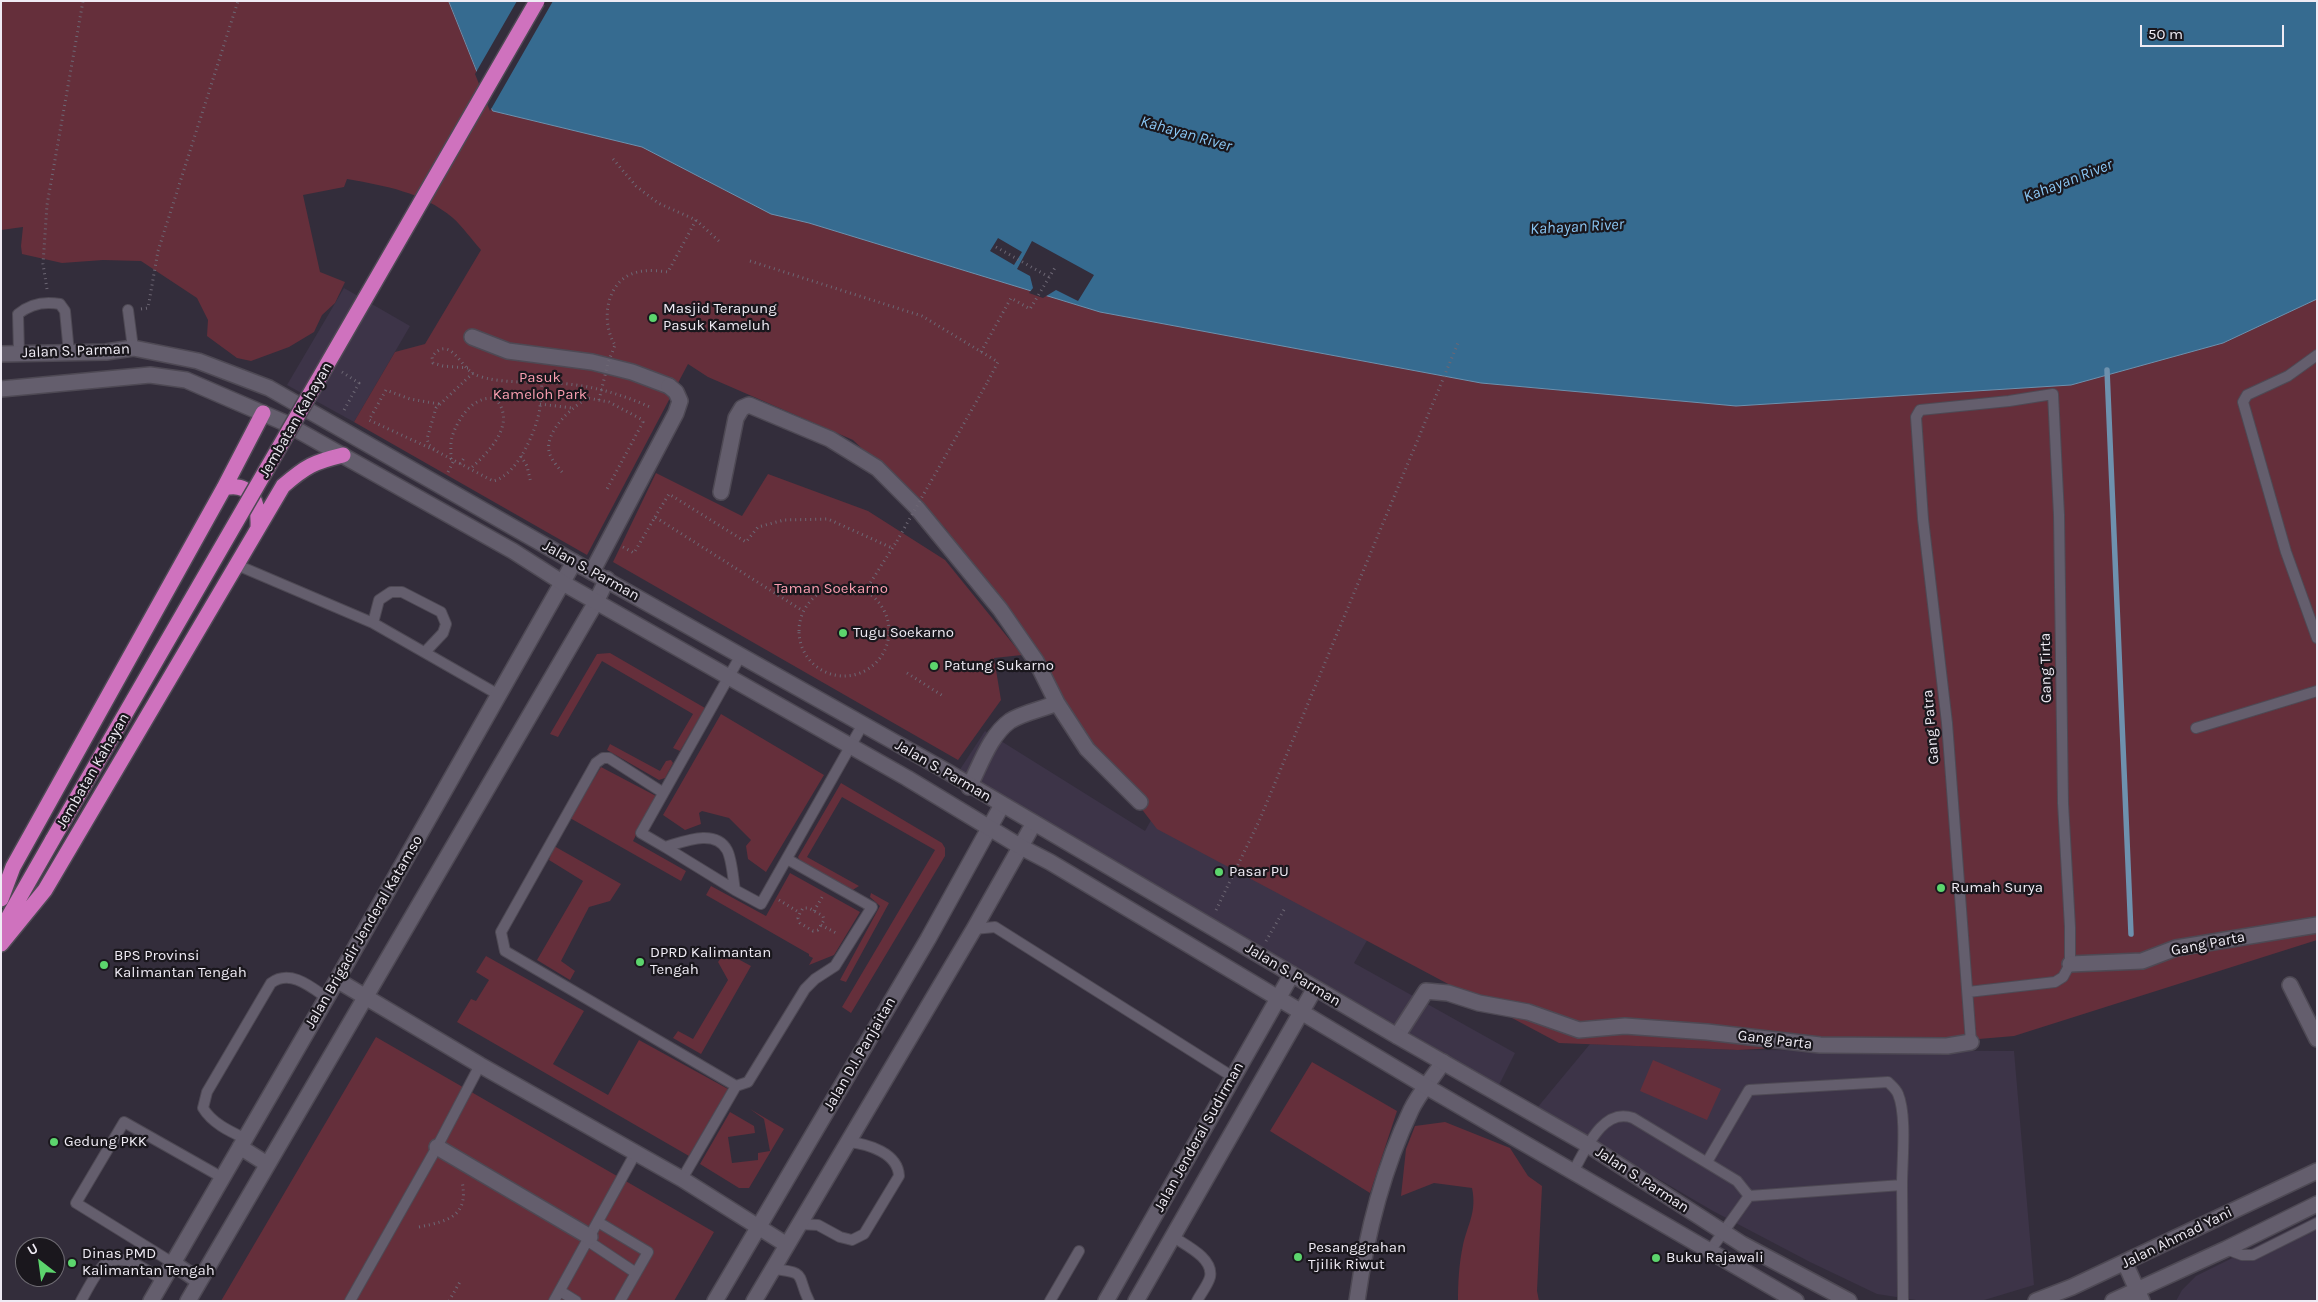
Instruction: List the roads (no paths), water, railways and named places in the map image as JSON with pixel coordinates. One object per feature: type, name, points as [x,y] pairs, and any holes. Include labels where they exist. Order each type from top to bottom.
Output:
[{"type":"highway","name":"Jembatan Kahayan","points":[[1,930],[537,1]]},
{"type":"highway","points":[[1,899],[13,867],[224,488],[263,413]]},
{"type":"highway","points":[[1,944],[45,890],[283,486],[300,471],[315,462],[343,455]]},
{"type":"highway","points":[[224,488],[232,486],[243,488],[248,492],[257,504],[258,527]]},
{"type":"street","points":[[472,337],[508,351],[592,362],[632,372],[669,386],[676,392],[680,400],[676,413],[592,572]]},
{"type":"street","name":"Jalan S. Parman","points":[[1,354],[106,352],[133,348],[198,361],[270,388],[574,562],[863,724],[1396,1036],[1588,1144],[1722,1233],[1849,1301]]},
{"type":"street","name":"Jalan S. Parman","points":[[1,389],[150,375],[186,380],[263,413],[343,455],[513,551],[562,583],[728,676],[1021,847],[1050,862],[1427,1087],[1574,1170],[1783,1296],[1796,1301]]},
{"type":"street","points":[[721,492],[736,418],[742,408],[749,405],[830,439],[877,468],[917,508],[1000,609],[1036,661],[1057,703],[1087,749],[1140,802]]},
{"type":"street","name":"Jalan Brigadir Jenderal Katamso","points":[[151,1301],[327,998],[574,562]]},
{"type":"street","points":[[188,1301],[596,602],[606,579]]},
{"type":"street","points":[[969,787],[992,742],[1011,720],[1057,703]]},
{"type":"street","name":"Jalan D.I. Panjaitan","points":[[715,1301],[1002,805]]},
{"type":"street","points":[[754,1301],[1034,824]]},
{"type":"street","name":"Gang Parta","points":[[2070,964],[2142,961],[2176,948],[2317,925]]},
{"type":"street","name":"Jalan Jenderal Sudirman","points":[[1106,1301],[1292,974]]},
{"type":"street","points":[[337,980],[480,1065],[682,1180],[787,1245]]},
{"type":"street","points":[[2290,984],[2317,1038]]},
{"type":"street","name":"Jalan Jenderal Sudirman","points":[[1136,1300],[1315,988]]},
{"type":"street","name":"Gang Parta","points":[[1396,1036],[1426,991],[1448,993],[1486,1005],[1528,1012],[1579,1030],[1625,1026],[1830,1045],[1947,1046],[1971,1042]]},
{"type":"street","points":[[1357,1301],[1364,1256],[1398,1143],[1412,1108],[1443,1062]]},
{"type":"street","points":[[242,1142],[267,1164]]},
{"type":"street","points":[[437,1147],[589,1239]]},
{"type":"street","name":"Jalan Ahmad Yani","points":[[2036,1301],[2125,1263],[2317,1171]]},
{"type":"street","name":"Jalan Ahmad Yani","points":[[2113,1301],[2140,1296],[2226,1249],[2317,1204]]},
{"type":"street","points":[[173,1263],[199,1281]]},
{"type":"street","points":[[2125,1263],[2140,1296]]},
{"type":"street","points":[[1126,1267],[1147,1279]]},
{"type":"lane","points":[[19,353],[18,314],[28,306],[50,302],[60,304],[65,311],[69,353]]},
{"type":"lane","points":[[128,310],[133,348]]},
{"type":"lane","points":[[2317,355],[2288,376],[2247,395],[2243,402],[2286,552],[2317,638]]},
{"type":"lane","name":"Gang Tirta","points":[[1920,410],[2010,401],[2053,394],[2059,515],[2063,803],[2070,927],[2070,964]]},
{"type":"lane","name":"Gang Patra","points":[[1920,410],[1916,417],[1923,519],[1947,722],[1971,1042]]},
{"type":"lane","points":[[237,565],[373,623],[499,695]]},
{"type":"lane","points":[[373,623],[379,600],[391,592],[402,592],[441,612],[446,624],[443,634],[425,652]]},
{"type":"lane","points":[[741,655],[662,792],[641,833],[735,890],[761,904],[863,724]]},
{"type":"lane","points":[[2196,728],[2317,691]]},
{"type":"lane","points":[[662,792],[608,758],[603,758],[596,763],[501,932],[502,944],[505,951],[565,988],[736,1086]]},
{"type":"lane","points":[[665,847],[694,838],[713,839],[727,850],[735,890]]},
{"type":"lane","points":[[682,1180],[736,1086],[748,1082],[805,989],[815,979],[835,966],[872,907],[786,859]]},
{"type":"lane","points":[[974,929],[995,927],[1232,1078]]},
{"type":"lane","points":[[1968,992],[2055,982],[2063,977],[2070,964]]},
{"type":"lane","points":[[242,1142],[207,1115],[204,1108],[207,1092],[271,983],[278,978],[288,976],[310,986],[327,998]]},
{"type":"lane","points":[[350,1301],[437,1147],[480,1065]]},
{"type":"lane","points":[[1708,1162],[1749,1090],[1888,1082],[1896,1089],[1899,1096],[1902,1126],[1903,1301]]},
{"type":"lane","points":[[1574,1170],[1588,1144],[1602,1126],[1612,1118],[1625,1115],[1737,1180],[1749,1196]]},
{"type":"lane","points":[[173,1263],[76,1203],[124,1122],[222,1178]]},
{"type":"lane","points":[[798,1224],[818,1224],[840,1237],[852,1240],[864,1234],[899,1176],[898,1168],[892,1159],[866,1144],[849,1142]]},
{"type":"lane","points":[[576,1301],[557,1296],[635,1154]]},
{"type":"lane","points":[[1709,1252],[1749,1196],[1902,1185]]},
{"type":"lane","points":[[598,1222],[648,1252],[620,1301]]},
{"type":"lane","points":[[2226,1249],[2242,1255],[2253,1255],[2317,1222]]},
{"type":"lane","points":[[1172,1236],[1205,1259],[1209,1265],[1210,1278],[1197,1301]]},
{"type":"lane","points":[[589,1239],[636,1273]]},
{"type":"lane","points":[[1050,1301],[1079,1251]]},
{"type":"lane","points":[[81,1301],[104,1264],[124,1259],[163,1280]]},
{"type":"lane","points":[[772,1269],[791,1270],[802,1278],[809,1301]]},
{"type":"water","name":"Kahayan River","points":[[449,1],[2317,1],[2317,299],[2223,343],[2071,385],[1736,406],[1481,383],[1100,312],[809,223],[771,214],[642,147],[493,111]]},
{"type":"waterway","points":[[2107,370],[2131,934]]},
{"type":"place","name":"Masjid Terapung Pasuk Kameluh","points":[[653,318]]},
{"type":"place","name":"Tugu Soekarno","points":[[843,633]]},
{"type":"place","name":"Patung Sukarno","points":[[934,666]]},
{"type":"place","name":"Pasar PU","points":[[1219,872]]},
{"type":"place","name":"Rumah Surya","points":[[1941,888]]},
{"type":"place","name":"DPRD Kalimantan Tengah","points":[[640,962]]},
{"type":"place","name":"BPS Provinsi Kalimantan Tengah","points":[[104,965]]},
{"type":"place","name":"Gedung PKK","points":[[54,1142]]},
{"type":"place","name":"Pesanggrahan Tjilik Riwut","points":[[1298,1257]]},
{"type":"place","name":"Buku Rajawali","points":[[1656,1258]]},
{"type":"place","name":"Dinas PMD Kalimantan Tengah","points":[[72,1263]]},
{"type":"park label","name":"Pasuk Kameloh Park","points":[[540,386]]},
{"type":"park label","name":"Taman Soekarno","points":[[831,589]]}]
